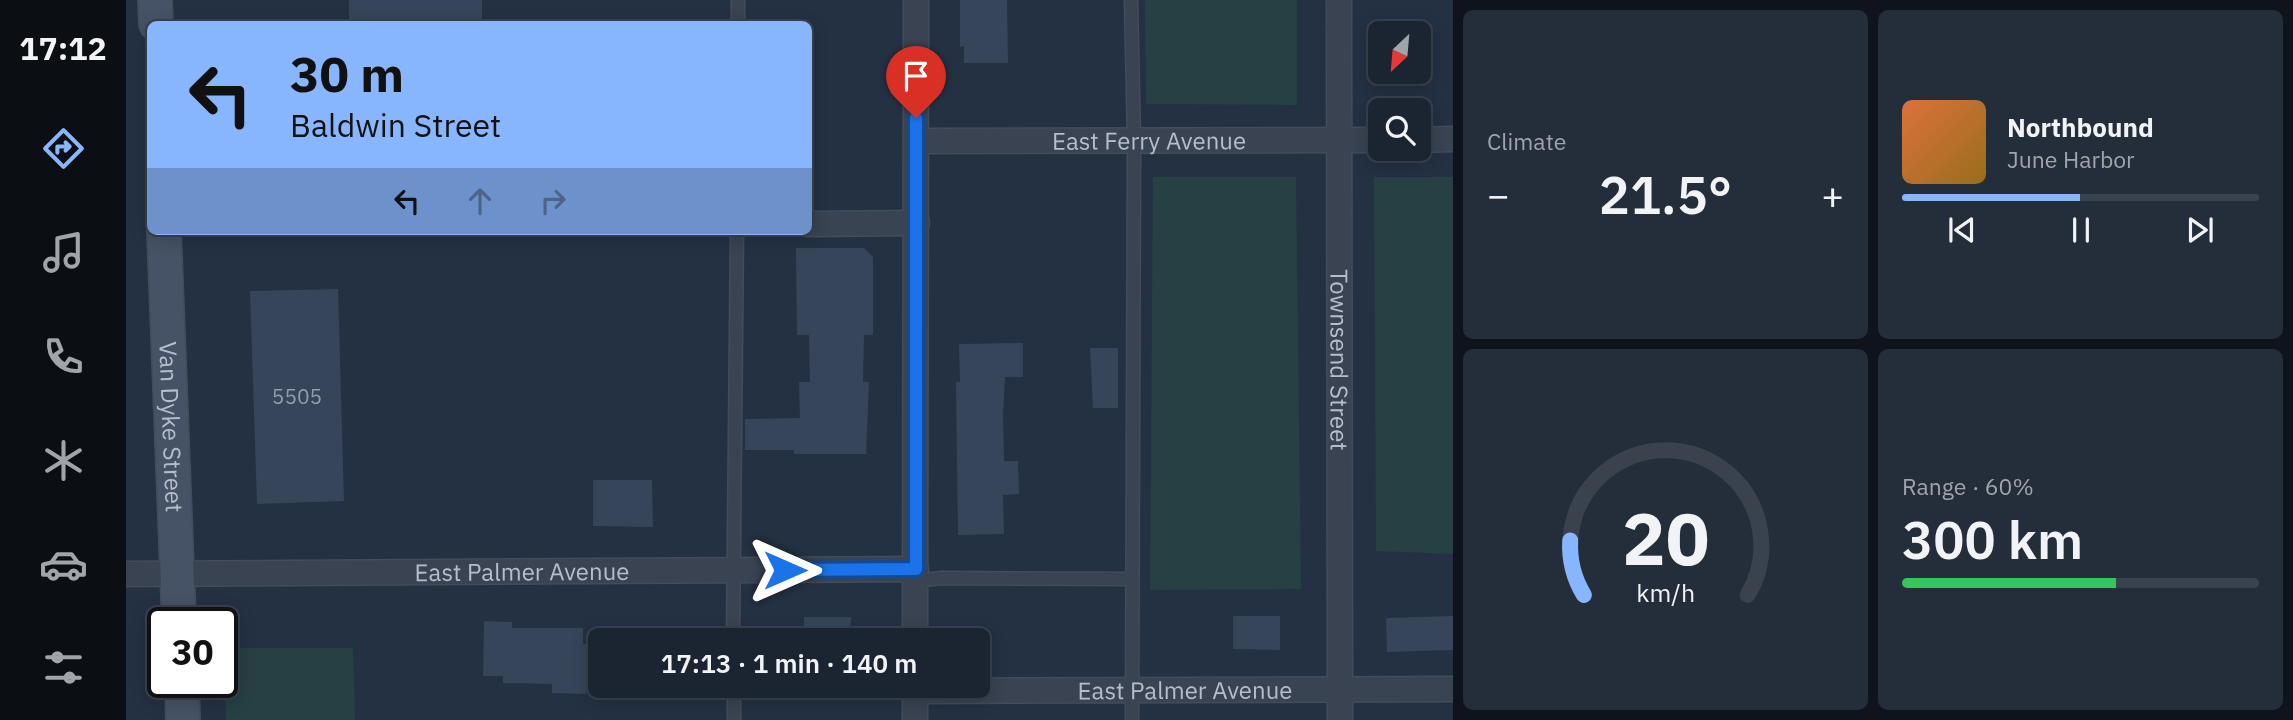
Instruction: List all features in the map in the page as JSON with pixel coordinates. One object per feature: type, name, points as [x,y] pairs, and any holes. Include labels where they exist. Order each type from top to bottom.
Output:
[{"type":"main road","points":[[155,0],[156,21]]},
{"type":"main road","name":"Van Dyke Street","points":[[163,235],[178,607]]},
{"type":"main road","points":[[182,698],[183,720]]},
{"type":"street","points":[[915,628],[916,0]]},
{"type":"street","name":"Townsend Street","points":[[1339,0],[1340,720]]},
{"type":"street","points":[[1431,139],[1453,139]]},
{"type":"street","name":"East Ferry Avenue","points":[[916,141],[1368,140]]},
{"type":"street","points":[[812,224],[917,223]]},
{"type":"street","name":"East Palmer Avenue","points":[[126,575],[733,570],[916,575]]},
{"type":"street","name":"East Palmer Avenue","points":[[990,689],[1453,689]]},
{"type":"street","points":[[915,698],[915,720]]},
{"type":"lane","points":[[738,0],[738,21]]},
{"type":"lane","points":[[1131,0],[1134,141],[1132,720]]},
{"type":"lane","points":[[733,628],[737,235]]},
{"type":"lane","points":[[916,575],[941,578],[1132,579]]},
{"type":"lane","points":[[734,698],[734,720]]},
{"type":"green space","points":[[1145,0],[1297,0],[1297,105],[1146,104]]},
{"type":"green space","points":[[1153,177],[1296,177],[1301,589],[1150,590]]},
{"type":"green space","points":[[1374,177],[1453,177],[1453,554],[1376,551]]},
{"type":"green space","points":[[238,648],[353,648],[355,720],[226,720],[225,698],[238,698]]},
{"type":"building","points":[[349,0],[482,0],[482,21],[349,21]]},
{"type":"building","points":[[960,0],[1007,0],[1008,63],[964,63],[964,46],[960,47]]},
{"type":"building","points":[[796,248],[864,248],[873,257],[873,335],[864,335],[863,382],[869,382],[866,454],[794,454],[794,450],[745,450],[745,419],[800,418],[799,382],[810,382],[809,335],[797,335]]},
{"type":"building","points":[[338,289],[344,501],[257,504],[250,291]]},
{"type":"building","points":[[1023,343],[1023,377],[1005,377],[1003,415],[1004,461],[1018,461],[1019,494],[1003,495],[1004,534],[958,535],[956,382],[960,382],[959,344]]},
{"type":"building","points":[[1090,348],[1118,348],[1118,408],[1093,408]]},
{"type":"building","points":[[593,480],[652,480],[653,527],[593,526]]},
{"type":"building","points":[[1233,616],[1280,616],[1280,650],[1233,649]]},
{"type":"building","points":[[1453,616],[1453,650],[1387,652],[1386,618]]},
{"type":"building","points":[[804,617],[851,617],[851,628],[804,628]]},
{"type":"building","points":[[484,621],[512,622],[512,628],[583,628],[583,644],[587,644],[586,694],[552,693],[552,684],[503,683],[503,676],[483,676]]},
{"type":"route","points":[[785,570],[916,569],[916,118]]}]
